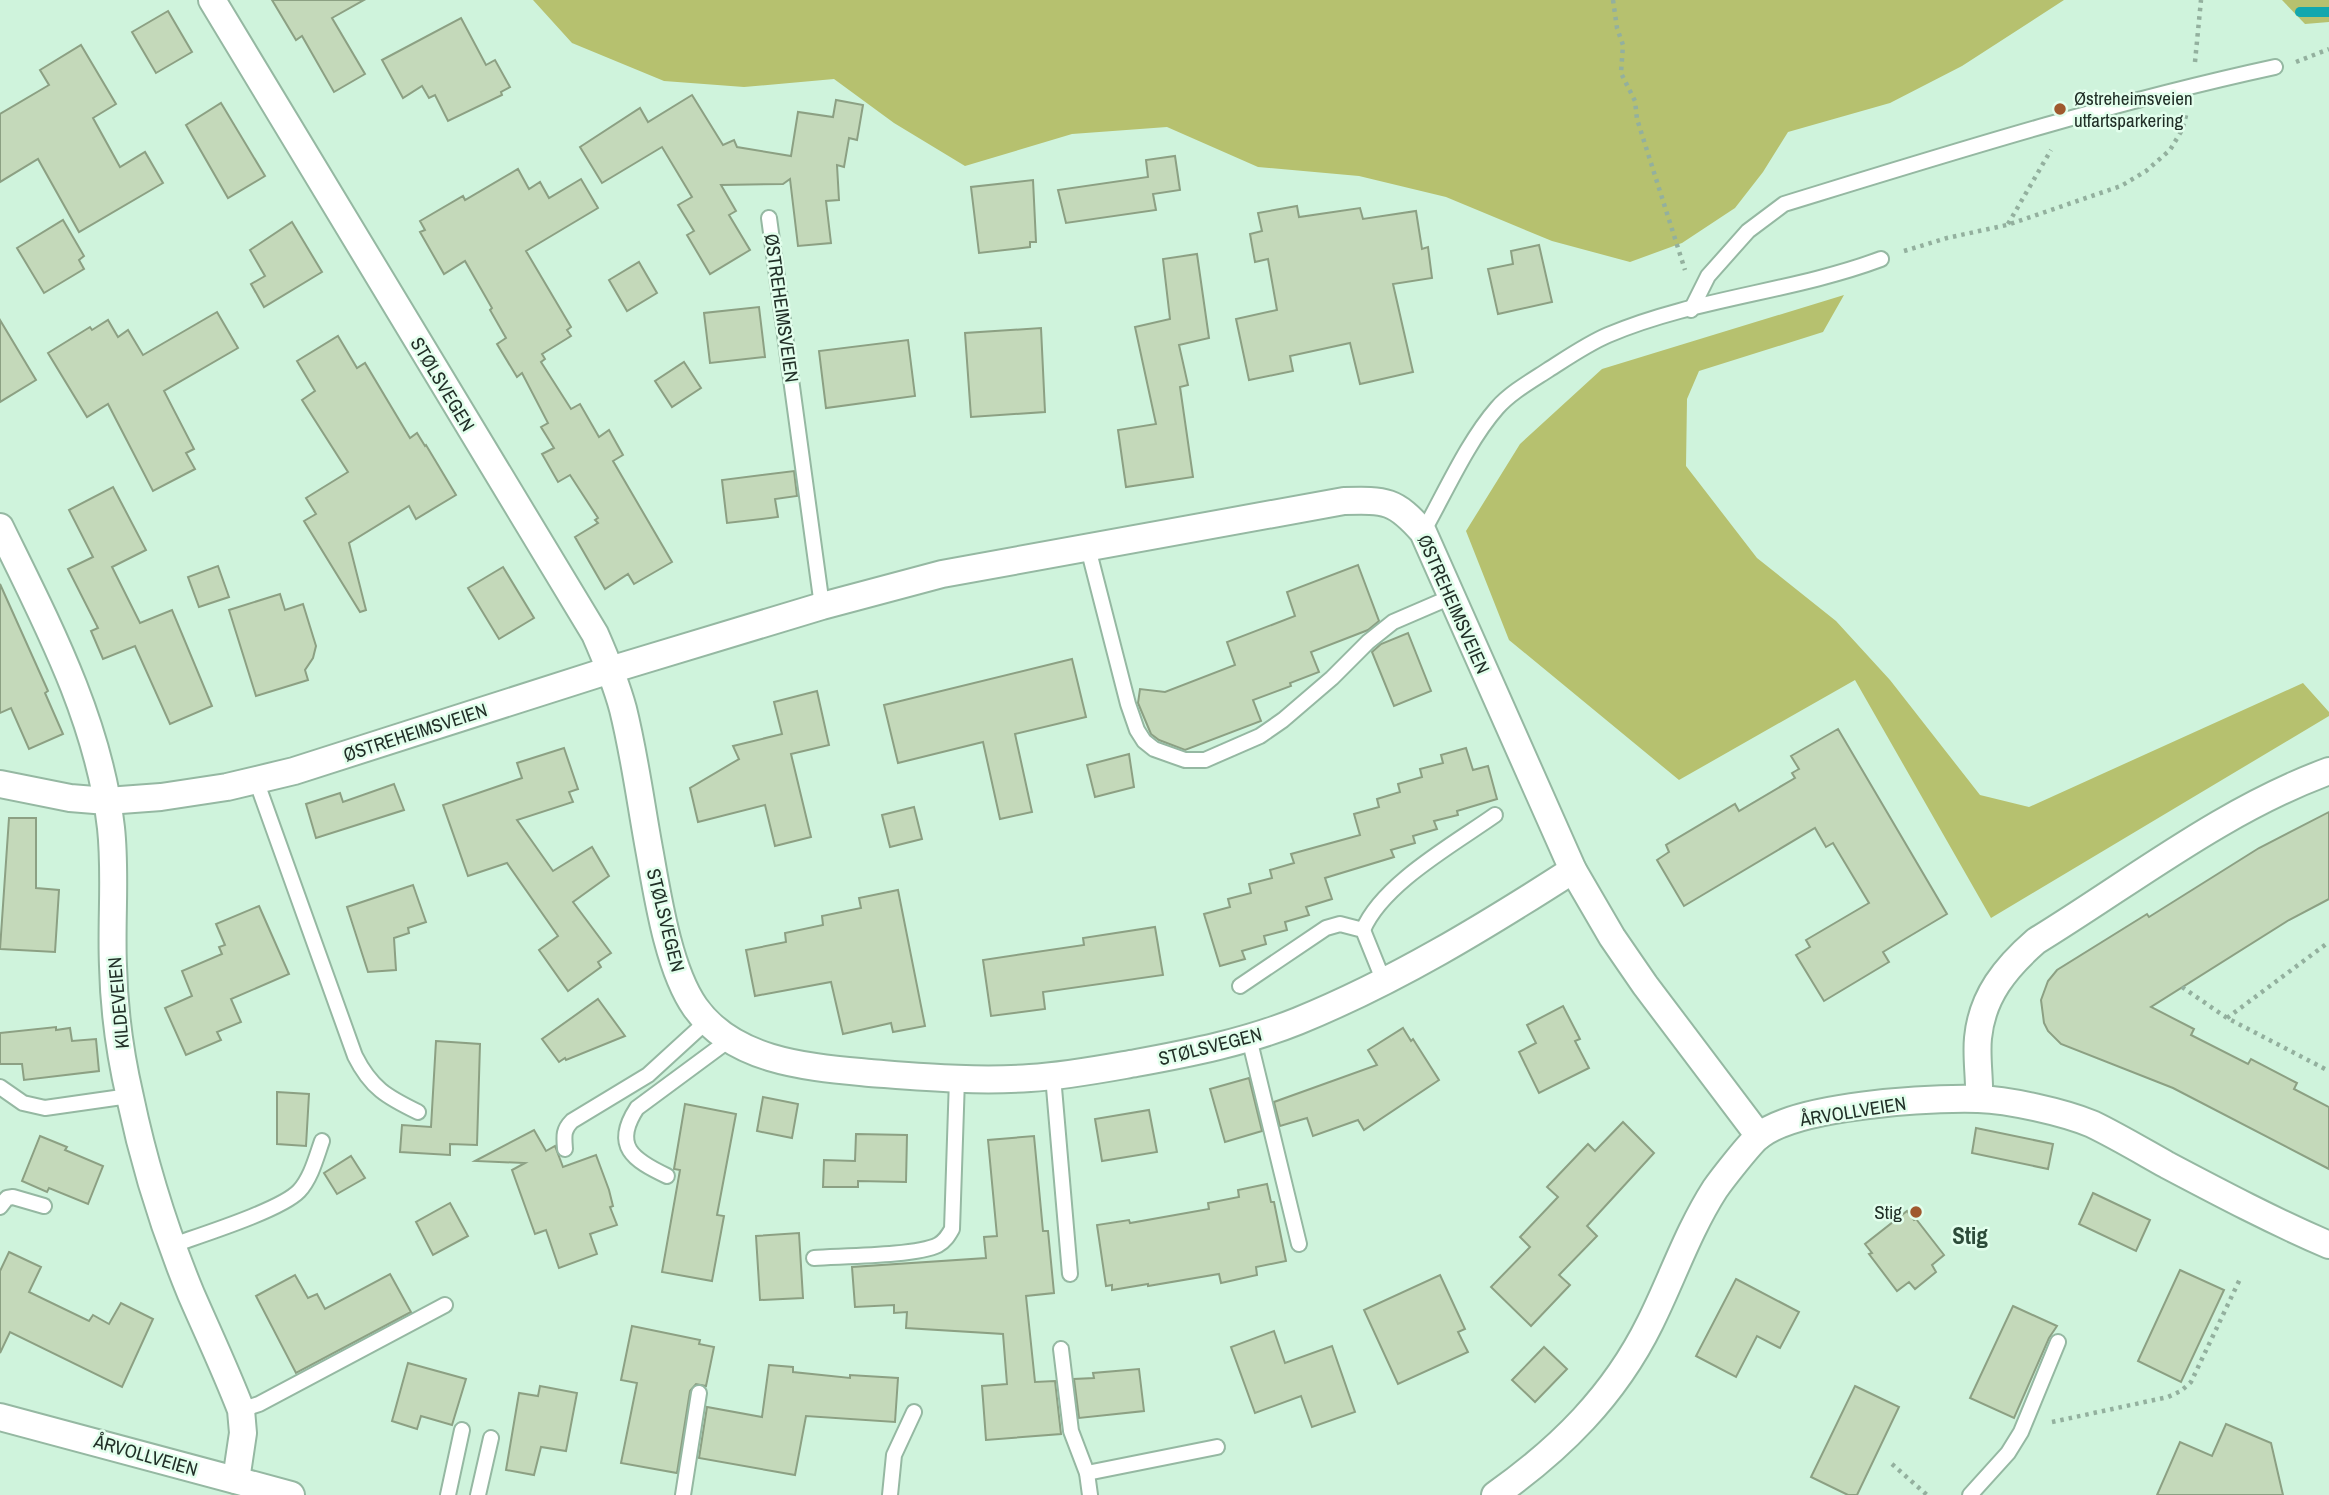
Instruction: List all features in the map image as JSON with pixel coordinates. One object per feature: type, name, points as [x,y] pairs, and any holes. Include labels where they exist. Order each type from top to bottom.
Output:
[{"type":"street","name":"STØLSVEGEN","points":[[212,0],[595,634],[623,709],[656,889],[669,943],[692,1003],[706,1022],[741,1048],[763,1056],[845,1071],[957,1079],[1053,1076],[1183,1054],[1249,1038],[1296,1022],[1414,968],[1573,870]]},
{"type":"street","name":"ØSTREHEIMSVEIEN","points":[[0,784],[69,798],[107,801],[161,797],[256,780],[294,771],[610,670],[822,606],[942,574],[1345,501],[1392,504],[1407,513],[1423,532],[1573,870],[1644,985],[1759,1136]]},
{"type":"street","name":"KILDEVEIEN","points":[[0,527],[49,628],[74,687],[97,755],[107,801],[114,864],[115,1006],[129,1096],[154,1191],[173,1245],[241,1410],[243,1433],[236,1480]]},
{"type":"street","points":[[1979,1099],[1978,1040],[1982,1014],[1996,985],[2012,962],[2036,941],[2232,816],[2294,784],[2329,771]]},
{"type":"street","name":"ÅRVOLLVEIEN","points":[[1494,1495],[1562,1443],[1604,1396],[1650,1325],[1716,1188],[1759,1136],[1798,1117],[1887,1102],[1979,1099],[2030,1107],[2091,1124],[2268,1219],[2329,1245]]},
{"type":"street","name":"ÅRVOLLVEIEN","points":[[0,1417],[285,1494]]},
{"type":"lane","points":[[1691,310],[1708,275],[1748,231],[1784,204],[2060,120],[2193,85],[2275,67]]},
{"type":"lane","name":"ØSTREHEIMSVEIEN","points":[[769,218],[822,606]]},
{"type":"lane","points":[[1423,532],[1479,433],[1498,406],[1545,372],[1608,336],[1691,310],[1841,274],[1881,259]]},
{"type":"lane","points":[[1088,548],[1137,730],[1144,741],[1154,749],[1185,760],[1205,760],[1260,736],[1283,720],[1393,622],[1451,597]]},
{"type":"lane","points":[[256,780],[355,1056],[369,1081],[377,1089],[418,1112]]},
{"type":"lane","points":[[1384,982],[1363,930],[1370,913],[1396,886],[1495,815]]},
{"type":"lane","points":[[1240,986],[1326,928],[1340,924],[1363,930]]},
{"type":"lane","points":[[565,1149],[565,1128],[572,1121],[648,1075],[706,1022]]},
{"type":"lane","points":[[1249,1038],[1299,1244]]},
{"type":"lane","points":[[667,1176],[637,1161],[631,1152],[626,1140],[630,1118],[637,1108],[729,1040]]},
{"type":"lane","points":[[1053,1076],[1070,1274]]},
{"type":"lane","points":[[814,1258],[923,1250],[942,1243],[947,1237],[951,1229],[957,1079]]},
{"type":"lane","points":[[0,1087],[32,1107],[129,1096]]},
{"type":"lane","points":[[173,1245],[248,1217],[297,1194],[304,1185],[322,1141]]},
{"type":"lane","points":[[0,1207],[7,1198],[13,1197],[44,1206]]},
{"type":"lane","points":[[241,1410],[260,1404],[445,1305]]},
{"type":"lane","points":[[1970,1495],[2008,1453],[2021,1432],[2058,1342]]},
{"type":"lane","points":[[1061,1349],[1071,1431],[1087,1473],[1090,1495]]},
{"type":"lane","points":[[682,1495],[699,1393]]},
{"type":"lane","points":[[890,1495],[894,1455],[914,1412]]},
{"type":"lane","points":[[448,1495],[462,1430]]},
{"type":"lane","points":[[478,1495],[491,1438]]},
{"type":"lane","points":[[1087,1473],[1217,1447]]},
{"type":"path","points":[[1613,0],[1616,28],[1623,45],[1621,73],[1635,102],[1637,118],[1686,272],[1703,285]]},
{"type":"path","points":[[1881,259],[1927,243],[2007,225],[2121,186],[2146,171],[2170,150],[2182,130],[2193,85],[2201,0]]},
{"type":"path","points":[[2275,67],[2329,49]]},
{"type":"path","points":[[2007,225],[2050,151],[2060,120]]},
{"type":"path","points":[[2227,1018],[2329,942]]},
{"type":"path","points":[[2182,987],[2227,1018],[2329,1071]]},
{"type":"path","points":[[2021,1432],[2042,1424],[2168,1397],[2181,1391],[2191,1382],[2240,1279]]},
{"type":"path","points":[[1892,1464],[1927,1495]]},
{"type":"green space","points":[[533,0],[2064,0],[1962,66],[1890,103],[1788,132],[1763,172],[1735,208],[1682,243],[1630,262],[1552,241],[1446,197],[1359,176],[1258,167],[1167,127],[1072,134],[965,166],[894,123],[834,79],[744,87],[664,81],[572,43]]},
{"type":"green space","points":[[2282,0],[2329,0],[2329,22],[2305,24]]},
{"type":"green space","points":[[1844,295],[1823,332],[1699,371],[1687,399],[1686,466],[1757,558],[1836,621],[1890,680],[1980,795],[2029,807],[2303,683],[2329,712],[2329,716],[1991,918],[1855,680],[1679,780],[1509,640],[1466,531],[1520,444],[1602,369]]},
{"type":"building","points":[[272,0],[364,0],[332,18],[365,74],[334,92],[302,36],[296,40]]},
{"type":"building","points":[[168,11],[192,52],[156,73],[132,32]]},
{"type":"building","points":[[461,18],[486,65],[495,60],[510,87],[501,92],[502,95],[448,121],[435,95],[429,98],[422,86],[403,98],[382,60]]},
{"type":"building","points":[[81,45],[116,104],[93,118],[120,167],[145,152],[163,183],[79,232],[38,159],[0,182],[0,114],[49,85],[40,70]]},
{"type":"building","points":[[692,95],[723,145],[734,140],[737,147],[791,156],[798,112],[833,117],[836,100],[863,105],[857,140],[849,138],[844,167],[837,165],[839,200],[826,201],[831,243],[798,246],[790,179],[783,184],[721,185],[736,211],[729,215],[750,250],[710,274],[687,235],[694,231],[678,205],[692,197],[662,147],[602,183],[580,147],[640,108],[648,122]]},
{"type":"building","points":[[221,103],[265,176],[228,198],[186,125]]},
{"type":"building","points":[[1175,156],[1180,190],[1153,194],[1156,210],[1066,223],[1058,190],[1148,177],[1146,160]]},
{"type":"building","points":[[518,169],[529,189],[540,182],[549,198],[581,179],[598,208],[526,251],[571,327],[567,330],[571,336],[542,354],[545,359],[541,362],[571,409],[580,404],[599,437],[609,430],[623,455],[613,461],[672,562],[634,584],[628,574],[605,589],[575,537],[598,523],[595,520],[598,518],[570,475],[558,482],[542,454],[554,448],[541,427],[548,423],[522,373],[517,377],[497,344],[506,338],[490,310],[492,308],[465,261],[444,274],[420,232],[425,230],[420,221],[463,196],[465,200]]},
{"type":"building","points":[[1033,180],[1036,242],[1030,242],[1030,247],[979,253],[971,187]]},
{"type":"building","points":[[1297,206],[1299,217],[1360,208],[1363,219],[1416,211],[1422,249],[1428,247],[1432,278],[1393,284],[1413,372],[1360,384],[1350,343],[1290,356],[1293,371],[1249,380],[1236,319],[1277,310],[1268,259],[1255,262],[1250,234],[1262,231],[1258,213]]},
{"type":"building","points":[[63,220],[84,256],[79,260],[84,269],[44,293],[17,248]]},
{"type":"building","points":[[292,222],[322,272],[264,307],[251,284],[265,276],[250,250]]},
{"type":"building","points":[[1539,245],[1552,302],[1498,314],[1488,269],[1513,264],[1511,251]]},
{"type":"building","points":[[1197,254],[1209,338],[1179,345],[1188,385],[1180,387],[1193,477],[1126,487],[1118,430],[1156,424],[1135,327],[1170,319],[1163,259]]},
{"type":"building","points":[[639,262],[657,293],[627,311],[609,280]]},
{"type":"building","points":[[759,307],[765,357],[710,363],[704,313]]},
{"type":"building","points":[[217,312],[238,348],[164,391],[194,449],[186,453],[195,469],[153,491],[108,404],[87,417],[48,353],[90,327],[92,330],[108,320],[118,337],[128,330],[143,355]]},
{"type":"building","points":[[0,320],[36,380],[0,402]]},
{"type":"building","points":[[1041,328],[1045,412],[971,417],[965,333]]},
{"type":"building","points":[[338,336],[357,368],[365,363],[410,438],[417,433],[426,445],[456,495],[416,519],[409,506],[349,543],[366,610],[360,612],[304,521],[316,514],[306,498],[348,472],[302,400],[315,391],[297,361]]},
{"type":"building","points":[[908,340],[915,396],[826,408],[819,351]]},
{"type":"building","points":[[684,362],[701,388],[672,407],[655,381]]},
{"type":"building","points":[[794,471],[797,496],[775,499],[778,517],[727,523],[722,480]]},
{"type":"building","points":[[113,487],[146,550],[112,567],[140,623],[172,610],[212,706],[170,724],[135,646],[103,659],[91,631],[98,628],[68,569],[93,557],[69,510]]},
{"type":"building","points":[[1358,565],[1379,621],[1368,630],[1311,652],[1319,672],[1253,700],[1261,721],[1185,750],[1151,734],[1138,703],[1140,689],[1165,692],[1235,665],[1227,642],[1295,616],[1287,592]]},
{"type":"building","points":[[218,566],[229,597],[199,607],[188,577]]},
{"type":"building","points":[[503,567],[534,618],[499,639],[468,588]]},
{"type":"building","points":[[0,584],[48,691],[45,693],[63,734],[29,749],[11,708],[0,713]]},
{"type":"building","points":[[280,594],[285,610],[303,604],[316,646],[313,658],[305,670],[308,680],[256,696],[229,610]]},
{"type":"building","points":[[1408,633],[1431,691],[1394,706],[1372,652],[1381,644]]},
{"type":"building","points":[[1072,659],[1086,717],[1015,734],[1032,812],[1000,819],[983,742],[898,763],[884,705]]},
{"type":"building","points":[[817,691],[829,745],[791,754],[811,837],[775,846],[765,805],[698,822],[690,788],[739,759],[733,746],[782,734],[774,702]]},
{"type":"building","points":[[1838,729],[1947,914],[1883,952],[1889,962],[1824,1001],[1796,955],[1810,947],[1806,940],[1869,903],[1833,843],[1826,847],[1815,828],[1684,906],[1657,860],[1669,852],[1666,845],[1735,804],[1739,811],[1795,778],[1792,773],[1799,769],[1791,756]]},
{"type":"building","points":[[564,748],[578,789],[569,792],[573,802],[517,820],[553,871],[592,847],[609,876],[573,902],[611,953],[598,962],[601,967],[568,991],[539,950],[558,936],[507,863],[468,876],[443,805],[522,778],[517,763]]},
{"type":"building","points":[[1466,748],[1473,770],[1488,766],[1497,799],[1457,811],[1458,815],[1434,821],[1437,829],[1413,836],[1415,843],[1391,850],[1394,857],[1325,878],[1332,899],[1306,907],[1309,915],[1285,922],[1287,930],[1264,936],[1266,944],[1242,951],[1245,959],[1220,966],[1204,914],[1230,907],[1228,899],[1251,893],[1249,884],[1272,878],[1270,870],[1294,863],[1291,854],[1360,835],[1354,814],[1379,807],[1377,799],[1400,792],[1398,784],[1422,777],[1420,769],[1443,763],[1441,755]]},
{"type":"building","points":[[1129,754],[1134,787],[1095,797],[1087,765]]},
{"type":"building","points":[[394,784],[404,810],[316,838],[306,804],[340,793],[343,802]]},
{"type":"building","points":[[914,807],[922,839],[890,847],[882,815]]},
{"type":"building","points":[[2329,812],[2329,899],[2289,920],[2151,1007],[2194,1029],[2191,1035],[2248,1064],[2251,1059],[2297,1083],[2294,1089],[2329,1107],[2329,1169],[2173,1088],[2061,1044],[2044,1023],[2041,1000],[2048,981],[2057,970],[2147,914],[2149,917],[2259,848]]},
{"type":"building","points":[[9,818],[36,818],[36,888],[59,890],[55,952],[0,949]]},
{"type":"building","points":[[413,885],[426,922],[408,928],[409,933],[394,938],[396,970],[368,972],[347,907]]},
{"type":"building","points":[[898,890],[925,1026],[893,1032],[891,1023],[843,1034],[831,982],[755,996],[746,950],[786,942],[785,933],[823,925],[822,916],[861,908],[859,898]]},
{"type":"building","points":[[259,906],[289,974],[231,999],[241,1022],[217,1032],[221,1040],[186,1055],[165,1008],[192,996],[182,971],[222,954],[219,947],[225,945],[216,924]]},
{"type":"building","points":[[1155,927],[1163,975],[1043,992],[1045,1009],[991,1016],[983,960],[1084,945],[1083,938]]},
{"type":"building","points":[[598,999],[625,1036],[559,1062],[542,1039]]},
{"type":"building","points":[[1563,1006],[1580,1039],[1575,1041],[1589,1068],[1539,1093],[1519,1052],[1536,1043],[1527,1025]]},
{"type":"building","points":[[56,1027],[56,1030],[70,1028],[72,1041],[96,1039],[99,1071],[24,1080],[22,1064],[0,1064],[0,1033]]},
{"type":"building","points":[[1403,1028],[1439,1080],[1364,1130],[1358,1120],[1313,1136],[1307,1118],[1280,1126],[1274,1102],[1377,1065],[1368,1050]]},
{"type":"building","points":[[436,1041],[480,1044],[477,1145],[450,1144],[450,1155],[400,1152],[402,1125],[431,1127]]},
{"type":"building","points":[[1249,1078],[1262,1131],[1225,1142],[1210,1089]]},
{"type":"building","points":[[277,1092],[309,1094],[306,1146],[277,1144]]},
{"type":"building","points":[[763,1097],[798,1104],[792,1138],[757,1131]]},
{"type":"building","points":[[685,1104],[736,1114],[717,1215],[724,1216],[712,1281],[662,1272],[680,1170],[674,1169]]},
{"type":"building","points":[[1149,1110],[1157,1152],[1102,1161],[1095,1119]]},
{"type":"building","points":[[1623,1122],[1654,1153],[1587,1226],[1597,1236],[1559,1275],[1570,1285],[1531,1326],[1491,1287],[1530,1247],[1520,1237],[1558,1197],[1547,1187],[1588,1144],[1595,1151]]},
{"type":"building","points":[[1976,1128],[2053,1144],[2048,1169],[1972,1153]]},
{"type":"building","points":[[534,1130],[546,1151],[555,1146],[563,1167],[596,1155],[609,1190],[613,1206],[610,1207],[617,1225],[590,1234],[597,1254],[559,1268],[546,1230],[535,1234],[512,1170],[525,1163],[475,1161]]},
{"type":"building","points":[[856,1134],[907,1135],[906,1182],[858,1181],[858,1187],[823,1187],[824,1160],[855,1161]]},
{"type":"building","points":[[40,1136],[103,1166],[88,1204],[49,1188],[47,1192],[22,1181]]},
{"type":"building","points":[[1034,1136],[1043,1231],[1048,1231],[1054,1293],[1026,1296],[1035,1382],[1055,1381],[1061,1434],[986,1440],[982,1386],[1007,1384],[1003,1334],[906,1328],[907,1312],[894,1313],[894,1305],[855,1307],[852,1267],[986,1258],[984,1237],[997,1236],[988,1140]]},
{"type":"building","points":[[351,1156],[365,1178],[337,1194],[324,1173]]},
{"type":"building","points":[[1267,1184],[1271,1202],[1274,1202],[1286,1261],[1256,1267],[1257,1275],[1221,1283],[1219,1274],[1112,1290],[1112,1285],[1106,1286],[1097,1225],[1129,1220],[1130,1223],[1209,1209],[1208,1203],[1239,1197],[1238,1190]]},
{"type":"building","points":[[2093,1193],[2150,1220],[2136,1251],[2079,1224]]},
{"type":"building","points":[[450,1203],[468,1236],[433,1255],[416,1222]]},
{"type":"building","points":[[1907,1211],[1944,1255],[1932,1265],[1936,1272],[1915,1289],[1909,1282],[1897,1291],[1869,1254],[1872,1253],[1865,1244]]},
{"type":"building","points":[[799,1233],[803,1298],[760,1300],[756,1236]]},
{"type":"building","points":[[9,1252],[41,1267],[29,1292],[89,1321],[93,1315],[109,1324],[121,1303],[153,1319],[122,1387],[10,1332],[0,1353],[0,1271]]},
{"type":"building","points":[[2180,1270],[2224,1290],[2181,1382],[2138,1361]]},
{"type":"building","points":[[390,1274],[411,1312],[296,1373],[256,1296],[295,1275],[308,1298],[317,1294],[325,1309]]},
{"type":"building","points":[[1440,1275],[1465,1329],[1458,1332],[1468,1352],[1398,1384],[1364,1310]]},
{"type":"building","points":[[1736,1279],[1799,1312],[1780,1348],[1757,1336],[1736,1377],[1696,1356]]},
{"type":"building","points":[[2013,1306],[2057,1326],[2049,1338],[2014,1418],[1970,1398]]},
{"type":"building","points":[[632,1326],[700,1340],[699,1344],[714,1347],[706,1386],[696,1384],[690,1391],[677,1473],[621,1463],[637,1383],[621,1380]]},
{"type":"building","points":[[1274,1331],[1285,1363],[1332,1346],[1355,1412],[1312,1427],[1301,1396],[1255,1413],[1231,1347]]},
{"type":"building","points":[[1544,1347],[1567,1369],[1535,1402],[1512,1380]]},
{"type":"building","points":[[408,1363],[466,1379],[452,1425],[421,1416],[417,1429],[392,1421]]},
{"type":"building","points":[[769,1365],[793,1367],[793,1372],[850,1378],[850,1375],[898,1378],[895,1422],[806,1416],[795,1475],[699,1458],[707,1407],[762,1417]]},
{"type":"building","points":[[1139,1369],[1144,1411],[1079,1418],[1074,1379],[1094,1378],[1093,1373]]},
{"type":"building","points":[[540,1386],[577,1393],[566,1451],[541,1447],[534,1475],[506,1470],[519,1393],[538,1396]]},
{"type":"building","points":[[1855,1386],[1899,1407],[1857,1495],[1848,1495],[1811,1477]]},
{"type":"building","points":[[2226,1424],[2271,1443],[2283,1495],[2157,1495],[2180,1442],[2212,1456]]},
{"type":"waterway","points":[[2300,12],[2329,12]]},
{"type":"place","name":"Østreheimsveien utfartsparkering","points":[[2060,109]]},
{"type":"place","name":"Stig","points":[[1916,1212]]},
{"type":"district","name":"Stig","points":[[1970,1235]]}]
